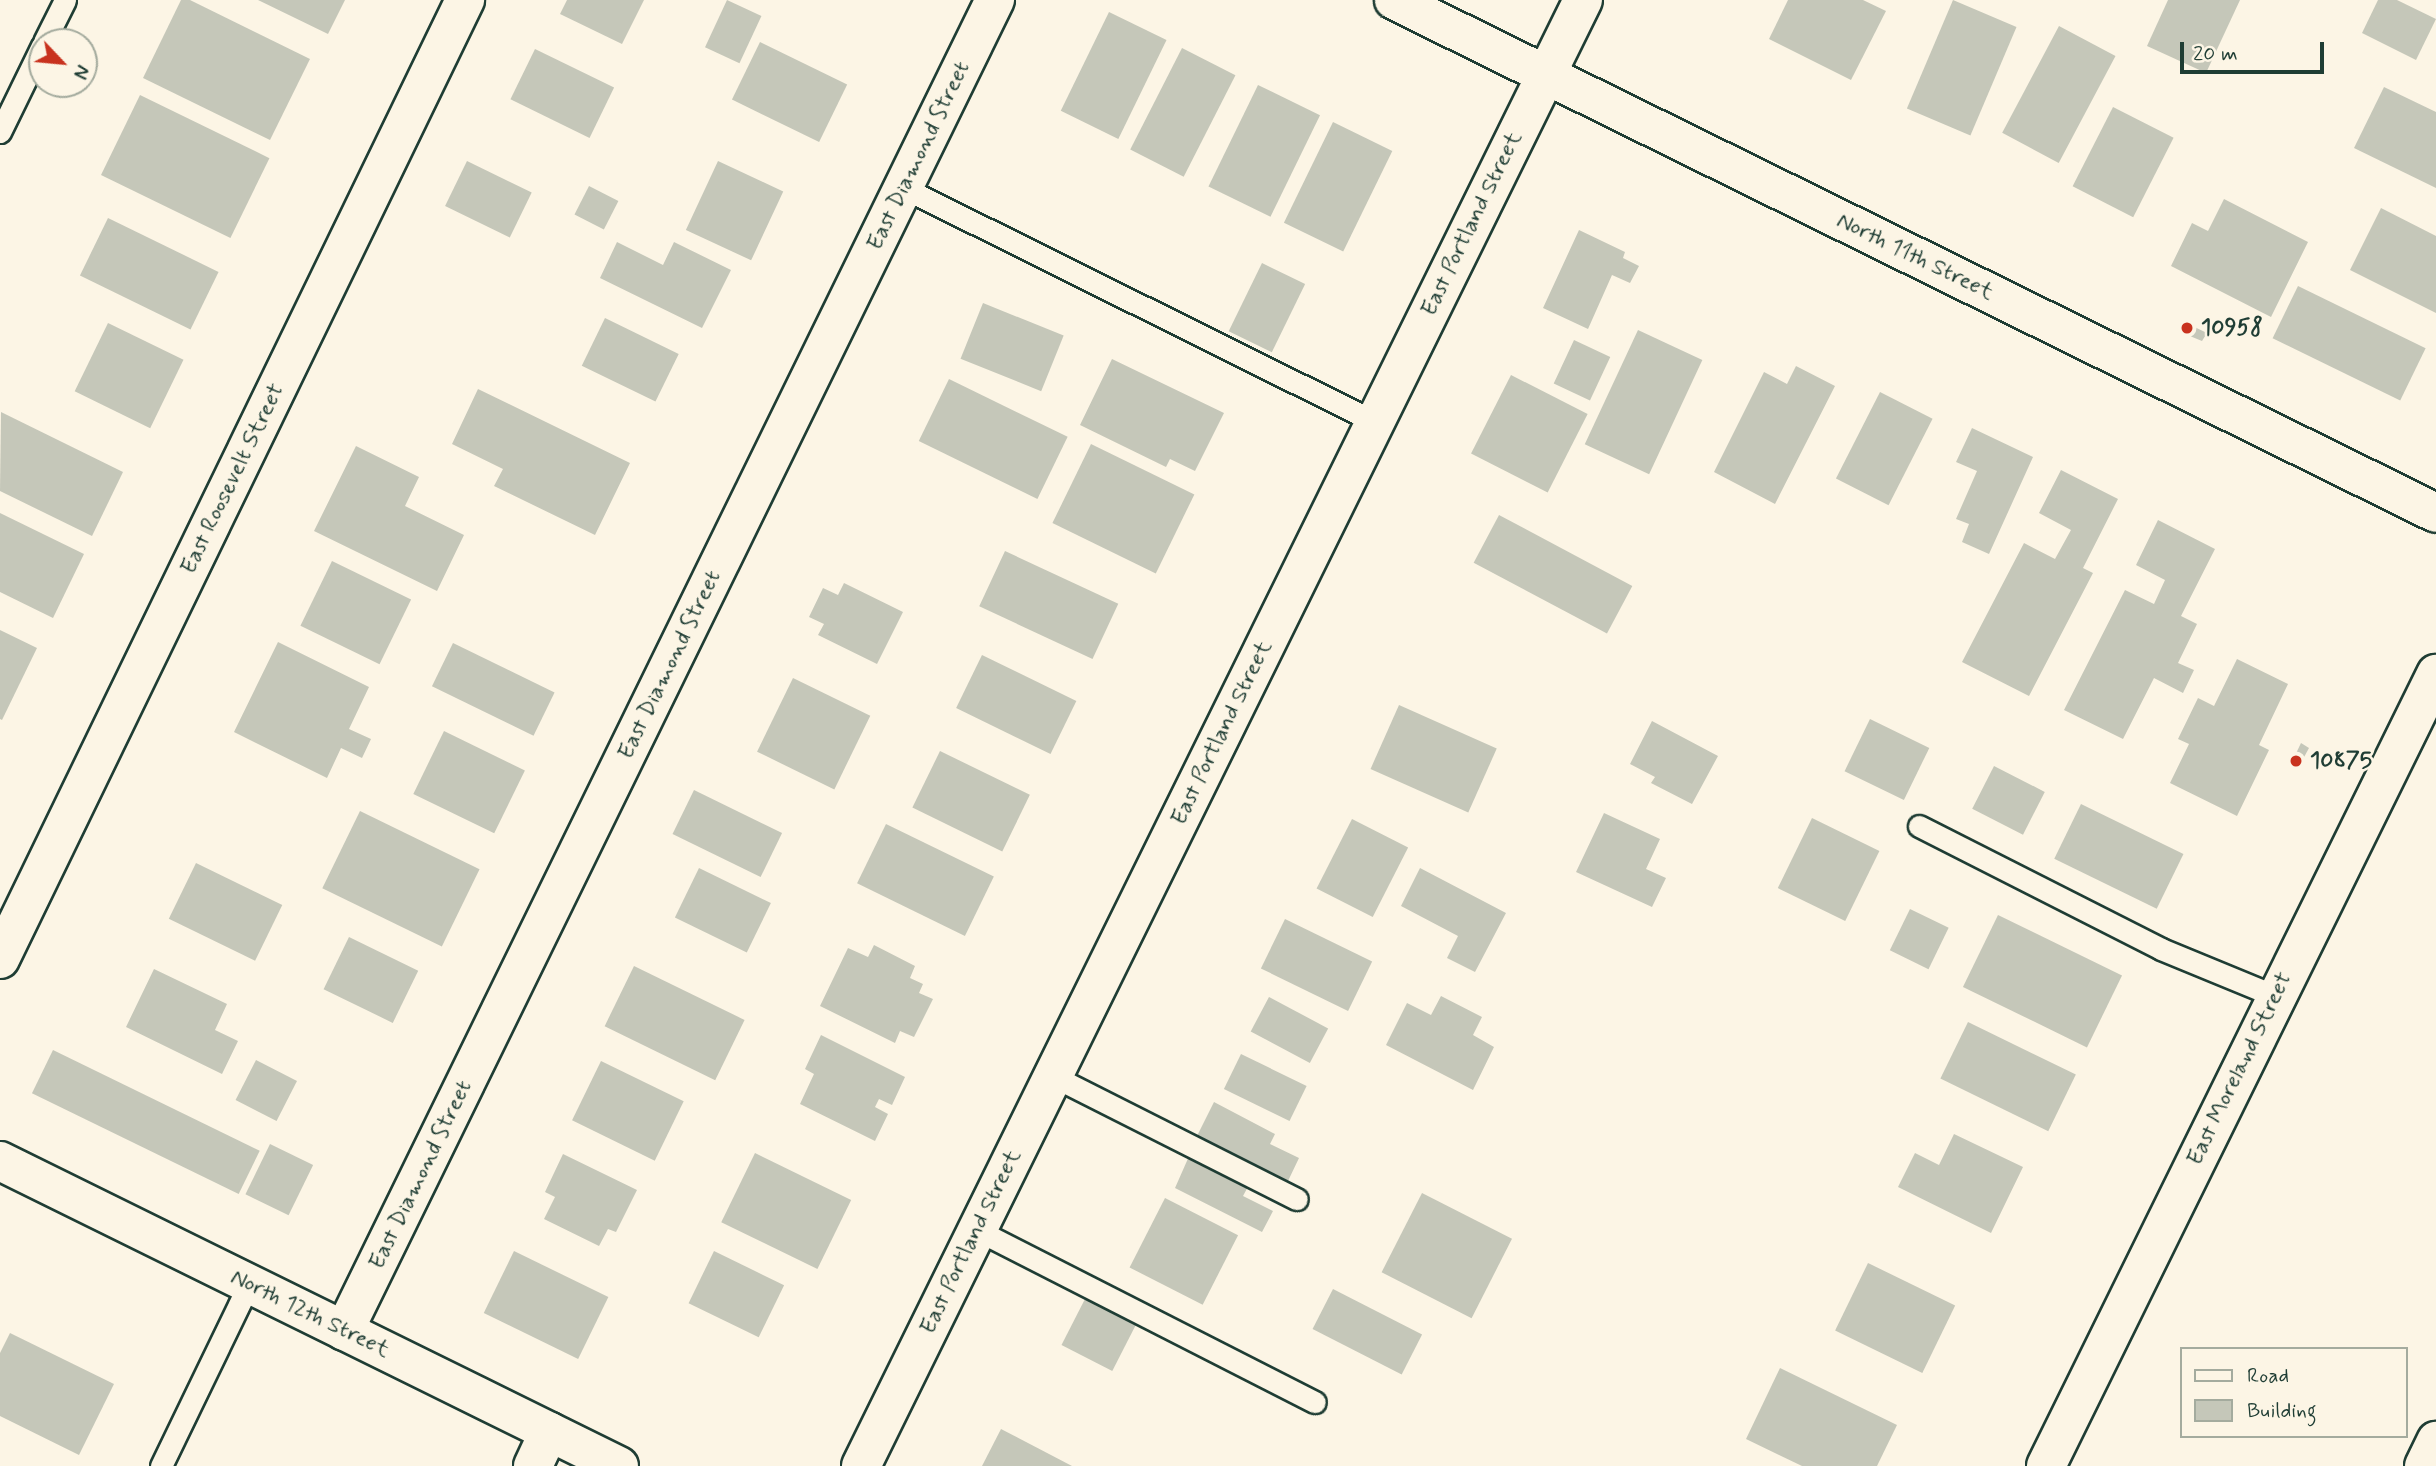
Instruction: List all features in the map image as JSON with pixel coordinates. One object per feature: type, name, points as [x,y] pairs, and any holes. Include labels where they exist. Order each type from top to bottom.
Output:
[{"type":"main road","name":"East Roosevelt Street","points":[[0,959],[465,0]]},
{"type":"main road","name":"East Diamond Street","points":[[345,1331],[995,0]]},
{"type":"main road","name":"North 11th Street","points":[[1394,0],[2436,513]]},
{"type":"main road","name":"East Portland Street","points":[[861,1466],[1583,0]]},
{"type":"main road","name":"East Moreland Street","points":[[2046,1466],[2436,674]]},
{"type":"main road","name":"North 12th Street","points":[[0,1161],[619,1466]]},
{"type":"main road","points":[[533,1466],[549,1431]]},
{"type":"main road","points":[[2424,1466],[2436,1441]]},
{"type":"lane","points":[[51,28],[65,0]]},
{"type":"lane","points":[[0,132],[28,75]]},
{"type":"lane","points":[[904,188],[1375,422]]},
{"type":"lane","points":[[1919,826],[2161,949],[2276,996]]},
{"type":"lane","points":[[1053,1076],[1297,1199]]},
{"type":"lane","points":[[977,1230],[1315,1402]]},
{"type":"lane","points":[[161,1466],[249,1284]]},
{"type":"building","points":[[181,0],[190,0],[310,59],[270,140],[143,78]]},
{"type":"building","points":[[258,0],[345,0],[328,34]]},
{"type":"building","points":[[567,0],[644,0],[622,44],[560,14]]},
{"type":"building","points":[[727,0],[761,16],[739,63],[705,47]]},
{"type":"building","points":[[1788,0],[1863,0],[1886,11],[1851,80],[1769,39]]},
{"type":"building","points":[[1953,0],[2017,27],[1970,136],[1907,109]]},
{"type":"building","points":[[2168,0],[2240,0],[2206,73],[2147,46]]},
{"type":"building","points":[[2378,0],[2397,0],[2436,19],[2416,60],[2362,33]]},
{"type":"building","points":[[1109,12],[1167,40],[1118,139],[1061,111]]},
{"type":"building","points":[[2059,26],[2116,56],[2059,163],[2002,133]]},
{"type":"building","points":[[760,42],[847,85],[819,142],[732,100]]},
{"type":"building","points":[[1182,48],[1235,75],[1184,177],[1130,150]]},
{"type":"building","points":[[535,49],[614,88],[590,138],[510,99]]},
{"type":"building","points":[[1258,85],[1320,115],[1270,217],[1208,187]]},
{"type":"building","points":[[2384,87],[2436,112],[2436,188],[2354,148]]},
{"type":"building","points":[[140,95],[269,158],[230,238],[101,175]]},
{"type":"building","points":[[2113,107],[2174,138],[2133,217],[2073,186]]},
{"type":"building","points":[[1333,122],[1392,151],[1343,252],[1284,223]]},
{"type":"building","points":[[467,161],[532,193],[510,238],[445,206]]},
{"type":"building","points":[[718,161],[783,191],[751,260],[686,230]]},
{"type":"building","points":[[589,186],[618,201],[604,229],[574,215]]},
{"type":"building","points":[[2224,199],[2308,242],[2271,317],[2171,266],[2192,223],[2208,231]]},
{"type":"building","points":[[2381,208],[2436,236],[2436,313],[2350,270]]},
{"type":"building","points":[[108,218],[219,272],[190,329],[80,276]]},
{"type":"building","points":[[1579,230],[1625,252],[1623,258],[1639,266],[1630,283],[1612,275],[1588,329],[1543,308]]},
{"type":"building","points":[[617,242],[663,265],[674,242],[731,270],[702,328],[600,278]]},
{"type":"building","points":[[1262,263],[1305,284],[1272,352],[1229,331]]},
{"type":"building","points":[[2298,286],[2426,348],[2400,400],[2273,338]]},
{"type":"building","points":[[983,303],[1064,336],[1041,391],[961,359]]},
{"type":"building","points":[[605,318],[679,354],[655,402],[582,366]]},
{"type":"building","points":[[2184,322],[2207,333],[2202,341],[2180,332]]},
{"type":"building","points":[[108,323],[183,360],[150,428],[75,391]]},
{"type":"building","points":[[1638,330],[1702,360],[1649,474],[1585,444]]},
{"type":"building","points":[[1574,340],[1610,357],[1590,400],[1554,384]]},
{"type":"building","points":[[1112,359],[1224,413],[1195,471],[1170,459],[1166,467],[1080,425]]},
{"type":"building","points":[[1796,366],[1835,386],[1775,504],[1714,472],[1764,372],[1787,384]]},
{"type":"building","points":[[1511,375],[1588,414],[1548,492],[1471,453]]},
{"type":"building","points":[[949,379],[1068,437],[1037,499],[919,441]]},
{"type":"building","points":[[478,389],[630,463],[595,535],[494,486],[503,469],[452,444]]},
{"type":"building","points":[[1880,392],[1933,419],[1889,505],[1836,478]]},
{"type":"building","points":[[1,412],[123,472],[92,536],[0,491]]},
{"type":"building","points":[[1972,428],[2033,457],[1989,554],[1962,542],[1969,524],[1956,519],[1977,471],[1956,462]]},
{"type":"building","points":[[1091,444],[1194,494],[1156,574],[1052,523]]},
{"type":"building","points":[[356,446],[419,477],[405,506],[464,535],[437,591],[314,531]]},
{"type":"building","points":[[2061,470],[2118,499],[2083,568],[2093,573],[2029,696],[1962,662],[2024,543],[2055,559],[2071,530],[2039,513]]},
{"type":"building","points":[[0,513],[84,554],[53,618],[0,592]]},
{"type":"building","points":[[1499,515],[1632,586],[1607,634],[1474,563]]},
{"type":"building","points":[[2158,520],[2215,549],[2181,616],[2197,624],[2178,663],[2194,670],[2183,693],[2154,678],[2123,739],[2064,710],[2125,590],[2154,604],[2165,580],[2136,565]]},
{"type":"building","points":[[1005,551],[1118,604],[1093,659],[979,606]]},
{"type":"building","points":[[332,561],[411,600],[380,664],[300,626]]},
{"type":"building","points":[[844,583],[903,612],[877,664],[818,635],[824,624],[809,617],[823,588],[838,595]]},
{"type":"building","points":[[0,630],[37,648],[2,720],[0,719]]},
{"type":"building","points":[[278,642],[369,687],[349,729],[371,739],[362,758],[341,748],[327,778],[234,732]]},
{"type":"building","points":[[453,643],[555,693],[534,736],[432,686]]},
{"type":"building","points":[[982,655],[1076,701],[1051,754],[956,708]]},
{"type":"building","points":[[2237,659],[2288,684],[2259,745],[2269,750],[2237,816],[2170,783],[2189,744],[2178,739],[2198,698],[2214,706]]},
{"type":"building","points":[[793,678],[870,716],[834,789],[757,752]]},
{"type":"building","points":[[1399,705],[1497,749],[1468,812],[1371,769]]},
{"type":"building","points":[[1870,719],[1929,748],[1904,800],[1845,771]]},
{"type":"building","points":[[1652,721],[1718,756],[1692,804],[1651,783],[1655,777],[1630,764]]},
{"type":"building","points":[[444,731],[525,770],[494,833],[413,794]]},
{"type":"building","points":[[2301,743],[2309,748],[2297,770],[2290,766]]},
{"type":"building","points":[[940,751],[1030,795],[1002,851],[912,808]]},
{"type":"building","points":[[1994,766],[2045,792],[2023,835],[1972,809]]},
{"type":"building","points":[[694,790],[782,833],[761,877],[673,834]]},
{"type":"building","points":[[2081,804],[2183,854],[2157,909],[2054,859]]},
{"type":"building","points":[[360,811],[480,869],[442,947],[322,888]]},
{"type":"building","points":[[1604,813],[1660,839],[1646,869],[1666,878],[1652,907],[1576,872]]},
{"type":"building","points":[[1812,818],[1879,851],[1845,921],[1778,888]]},
{"type":"building","points":[[1352,819],[1408,848],[1373,917],[1317,888]]},
{"type":"building","points":[[886,824],[994,877],[965,936],[857,883]]},
{"type":"building","points":[[196,863],[282,905],[255,961],[169,919]]},
{"type":"building","points":[[699,868],[771,903],[747,953],[675,917]]},
{"type":"building","points":[[1420,868],[1506,913],[1475,972],[1447,958],[1458,936],[1401,906]]},
{"type":"building","points":[[1910,909],[1949,928],[1928,969],[1890,950]]},
{"type":"building","points":[[1998,915],[2122,975],[2087,1047],[1963,987]]},
{"type":"building","points":[[1285,919],[1372,962],[1348,1011],[1261,968]]},
{"type":"building","points":[[349,937],[418,971],[393,1023],[324,989]]},
{"type":"building","points":[[874,945],[915,966],[910,978],[923,984],[919,993],[933,999],[914,1037],[900,1031],[895,1043],[820,1006],[848,948],[868,957]]},
{"type":"building","points":[[634,966],[745,1020],[715,1080],[605,1026]]},
{"type":"building","points":[[154,969],[227,1004],[215,1030],[238,1041],[222,1074],[126,1027]]},
{"type":"building","points":[[1441,996],[1482,1017],[1473,1035],[1494,1047],[1473,1090],[1386,1045],[1407,1003],[1431,1015]]},
{"type":"building","points":[[1269,997],[1328,1028],[1310,1063],[1251,1031]]},
{"type":"building","points":[[1968,1022],[2076,1075],[2048,1131],[1940,1079]]},
{"type":"building","points":[[821,1035],[905,1077],[892,1105],[879,1099],[875,1107],[888,1114],[875,1141],[800,1104],[814,1074],[805,1069]]},
{"type":"building","points":[[53,1050],[260,1151],[239,1194],[32,1093]]},
{"type":"building","points":[[1241,1054],[1307,1086],[1290,1121],[1224,1089]]},
{"type":"building","points":[[256,1060],[297,1081],[277,1121],[236,1100]]},
{"type":"building","points":[[601,1061],[684,1101],[655,1161],[572,1120]]},
{"type":"building","points":[[1214,1102],[1275,1134],[1270,1144],[1299,1158],[1288,1181],[1197,1136]]},
{"type":"building","points":[[1954,1134],[2023,1167],[1991,1233],[1898,1187],[1915,1153],[1939,1165]]},
{"type":"building","points":[[270,1144],[313,1165],[289,1215],[245,1194]]},
{"type":"building","points":[[755,1153],[851,1200],[817,1269],[721,1222]]},
{"type":"building","points":[[563,1154],[637,1190],[616,1232],[608,1229],[599,1246],[544,1219],[555,1197],[545,1192]]},
{"type":"building","points":[[1190,1154],[1250,1183],[1243,1196],[1273,1211],[1262,1232],[1175,1188]]},
{"type":"building","points":[[1422,1193],[1512,1239],[1472,1318],[1382,1272]]},
{"type":"building","points":[[1165,1198],[1238,1235],[1203,1305],[1130,1267]]},
{"type":"building","points":[[514,1251],[608,1297],[578,1359],[484,1313]]},
{"type":"building","points":[[714,1251],[784,1285],[759,1337],[689,1303]]},
{"type":"building","points":[[1868,1263],[1955,1306],[1922,1373],[1835,1330]]},
{"type":"building","points":[[1333,1289],[1422,1334],[1402,1374],[1313,1329]]},
{"type":"building","points":[[1086,1297],[1137,1323],[1112,1371],[1061,1345]]},
{"type":"building","points":[[10,1333],[114,1384],[79,1455],[0,1416],[0,1353]]},
{"type":"building","points":[[1780,1368],[1897,1425],[1877,1466],[1802,1466],[1746,1439]]},
{"type":"building","points":[[1001,1429],[1072,1466],[982,1466]]},
{"type":"place","name":"10958","points":[[2187,328]]},
{"type":"place","name":"10875","points":[[2296,761]]}]
